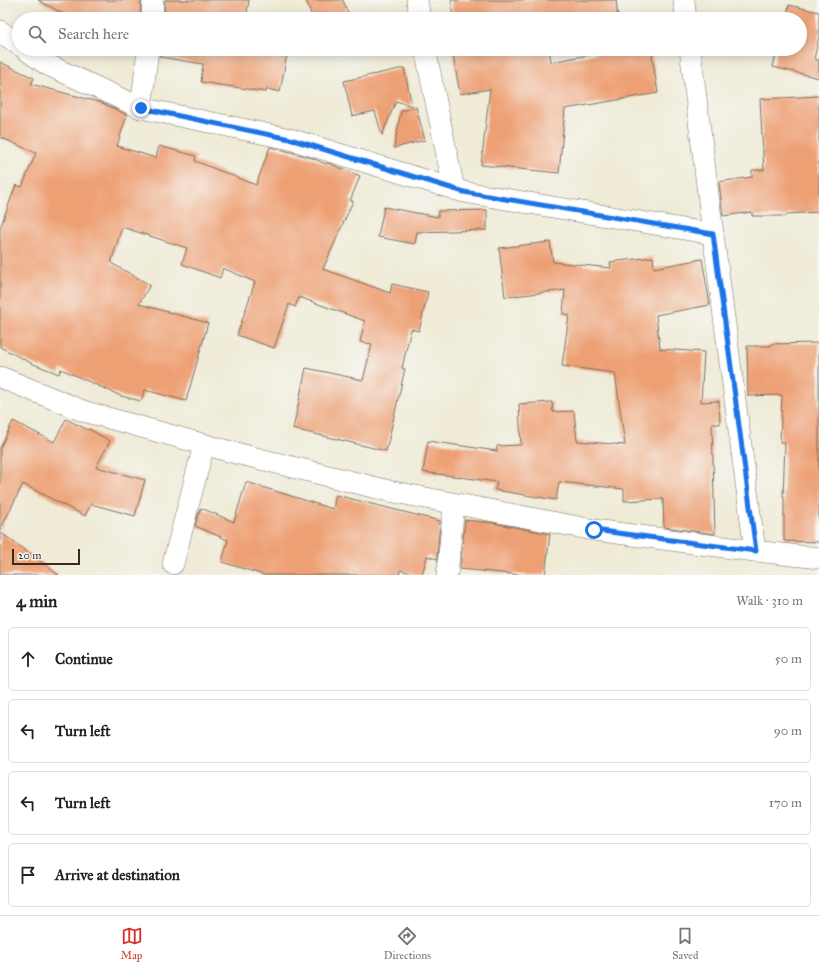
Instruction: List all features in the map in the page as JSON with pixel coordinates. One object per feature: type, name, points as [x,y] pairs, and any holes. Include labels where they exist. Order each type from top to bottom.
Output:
[{"type":"street","points":[[152,12],[153,0]]},
{"type":"street","points":[[417,0],[419,12]]},
{"type":"street","points":[[684,0],[685,12]]},
{"type":"street","points":[[0,31],[12,40]]},
{"type":"street","points":[[35,56],[46,64],[141,108],[290,139],[464,192],[713,234]]},
{"type":"street","points":[[141,108],[147,56]]},
{"type":"street","points":[[426,56],[454,189]]},
{"type":"street","points":[[691,56],[713,234],[756,551]]},
{"type":"street","points":[[0,377],[83,411],[204,445],[389,491],[594,530],[819,558]]},
{"type":"street","points":[[173,564],[204,445]]},
{"type":"street","points":[[447,575],[454,504]]},
{"type":"building","points":[[38,0],[141,0],[140,12],[60,12]]},
{"type":"building","points":[[165,0],[249,0],[247,12],[164,12]]},
{"type":"building","points":[[306,0],[343,0],[347,12],[310,12]]},
{"type":"building","points":[[451,0],[616,0],[617,12],[452,12]]},
{"type":"building","points":[[789,5],[819,12],[819,37],[814,59],[819,60],[819,78],[773,67],[776,56],[807,56],[807,12],[788,12]]},
{"type":"building","points":[[287,56],[280,92],[267,89],[266,92],[201,82],[203,64],[160,57]]},
{"type":"building","points":[[453,56],[550,56],[551,62],[583,56],[652,56],[658,93],[565,109],[559,173],[481,165],[490,89],[460,94]]},
{"type":"building","points":[[0,62],[34,78],[31,84],[102,103],[127,115],[117,146],[156,158],[159,146],[196,156],[195,161],[256,185],[270,147],[312,158],[326,164],[331,164],[360,176],[350,201],[353,201],[323,269],[390,293],[392,284],[428,292],[419,331],[411,329],[402,368],[405,369],[386,451],[293,429],[306,368],[363,380],[372,344],[360,342],[365,321],[299,297],[295,307],[289,304],[274,348],[237,335],[255,282],[223,268],[220,278],[182,264],[187,248],[122,227],[111,263],[150,285],[139,304],[208,323],[186,401],[145,390],[141,401],[121,396],[61,369],[59,374],[31,363],[0,347],[0,228],[16,185],[22,187],[36,153],[0,137]]},
{"type":"building","points":[[404,68],[412,106],[396,101],[382,135],[375,111],[352,116],[344,81]]},
{"type":"building","points":[[819,96],[819,212],[787,214],[787,216],[752,216],[752,212],[723,216],[719,182],[752,177],[752,170],[764,170],[760,99]]},
{"type":"building","points":[[416,107],[425,140],[394,148],[401,111]]},
{"type":"building","points":[[384,207],[438,217],[438,211],[487,210],[487,230],[417,232],[415,244],[378,237]]},
{"type":"building","points":[[550,242],[553,262],[611,268],[610,262],[653,257],[654,268],[702,259],[710,305],[656,315],[660,349],[704,352],[701,402],[719,401],[720,424],[712,424],[715,534],[664,527],[663,499],[624,501],[624,489],[559,482],[556,500],[495,490],[497,482],[423,472],[428,441],[497,451],[497,446],[521,445],[519,404],[552,402],[553,412],[574,411],[577,441],[625,445],[615,373],[562,366],[569,315],[563,314],[565,290],[505,297],[499,248]]},
{"type":"building","points":[[819,343],[819,542],[784,541],[783,497],[785,443],[780,443],[782,395],[748,396],[747,346]]},
{"type":"building","points":[[66,419],[88,430],[89,429],[110,441],[96,467],[145,480],[135,516],[91,504],[85,516],[23,484],[0,530],[0,448],[13,421],[54,442]]},
{"type":"building","points":[[246,482],[333,509],[336,495],[440,521],[437,559],[427,556],[422,575],[400,570],[399,575],[264,575],[222,562],[228,540],[195,526],[198,515],[201,508],[234,522]]},
{"type":"building","points":[[465,520],[493,523],[550,534],[545,575],[522,575],[460,569]]},
{"type":"building","points":[[0,532],[59,575],[0,575]]},
{"type":"route","points":[[141,108],[290,139],[464,192],[713,234],[756,551],[594,530]]}]
